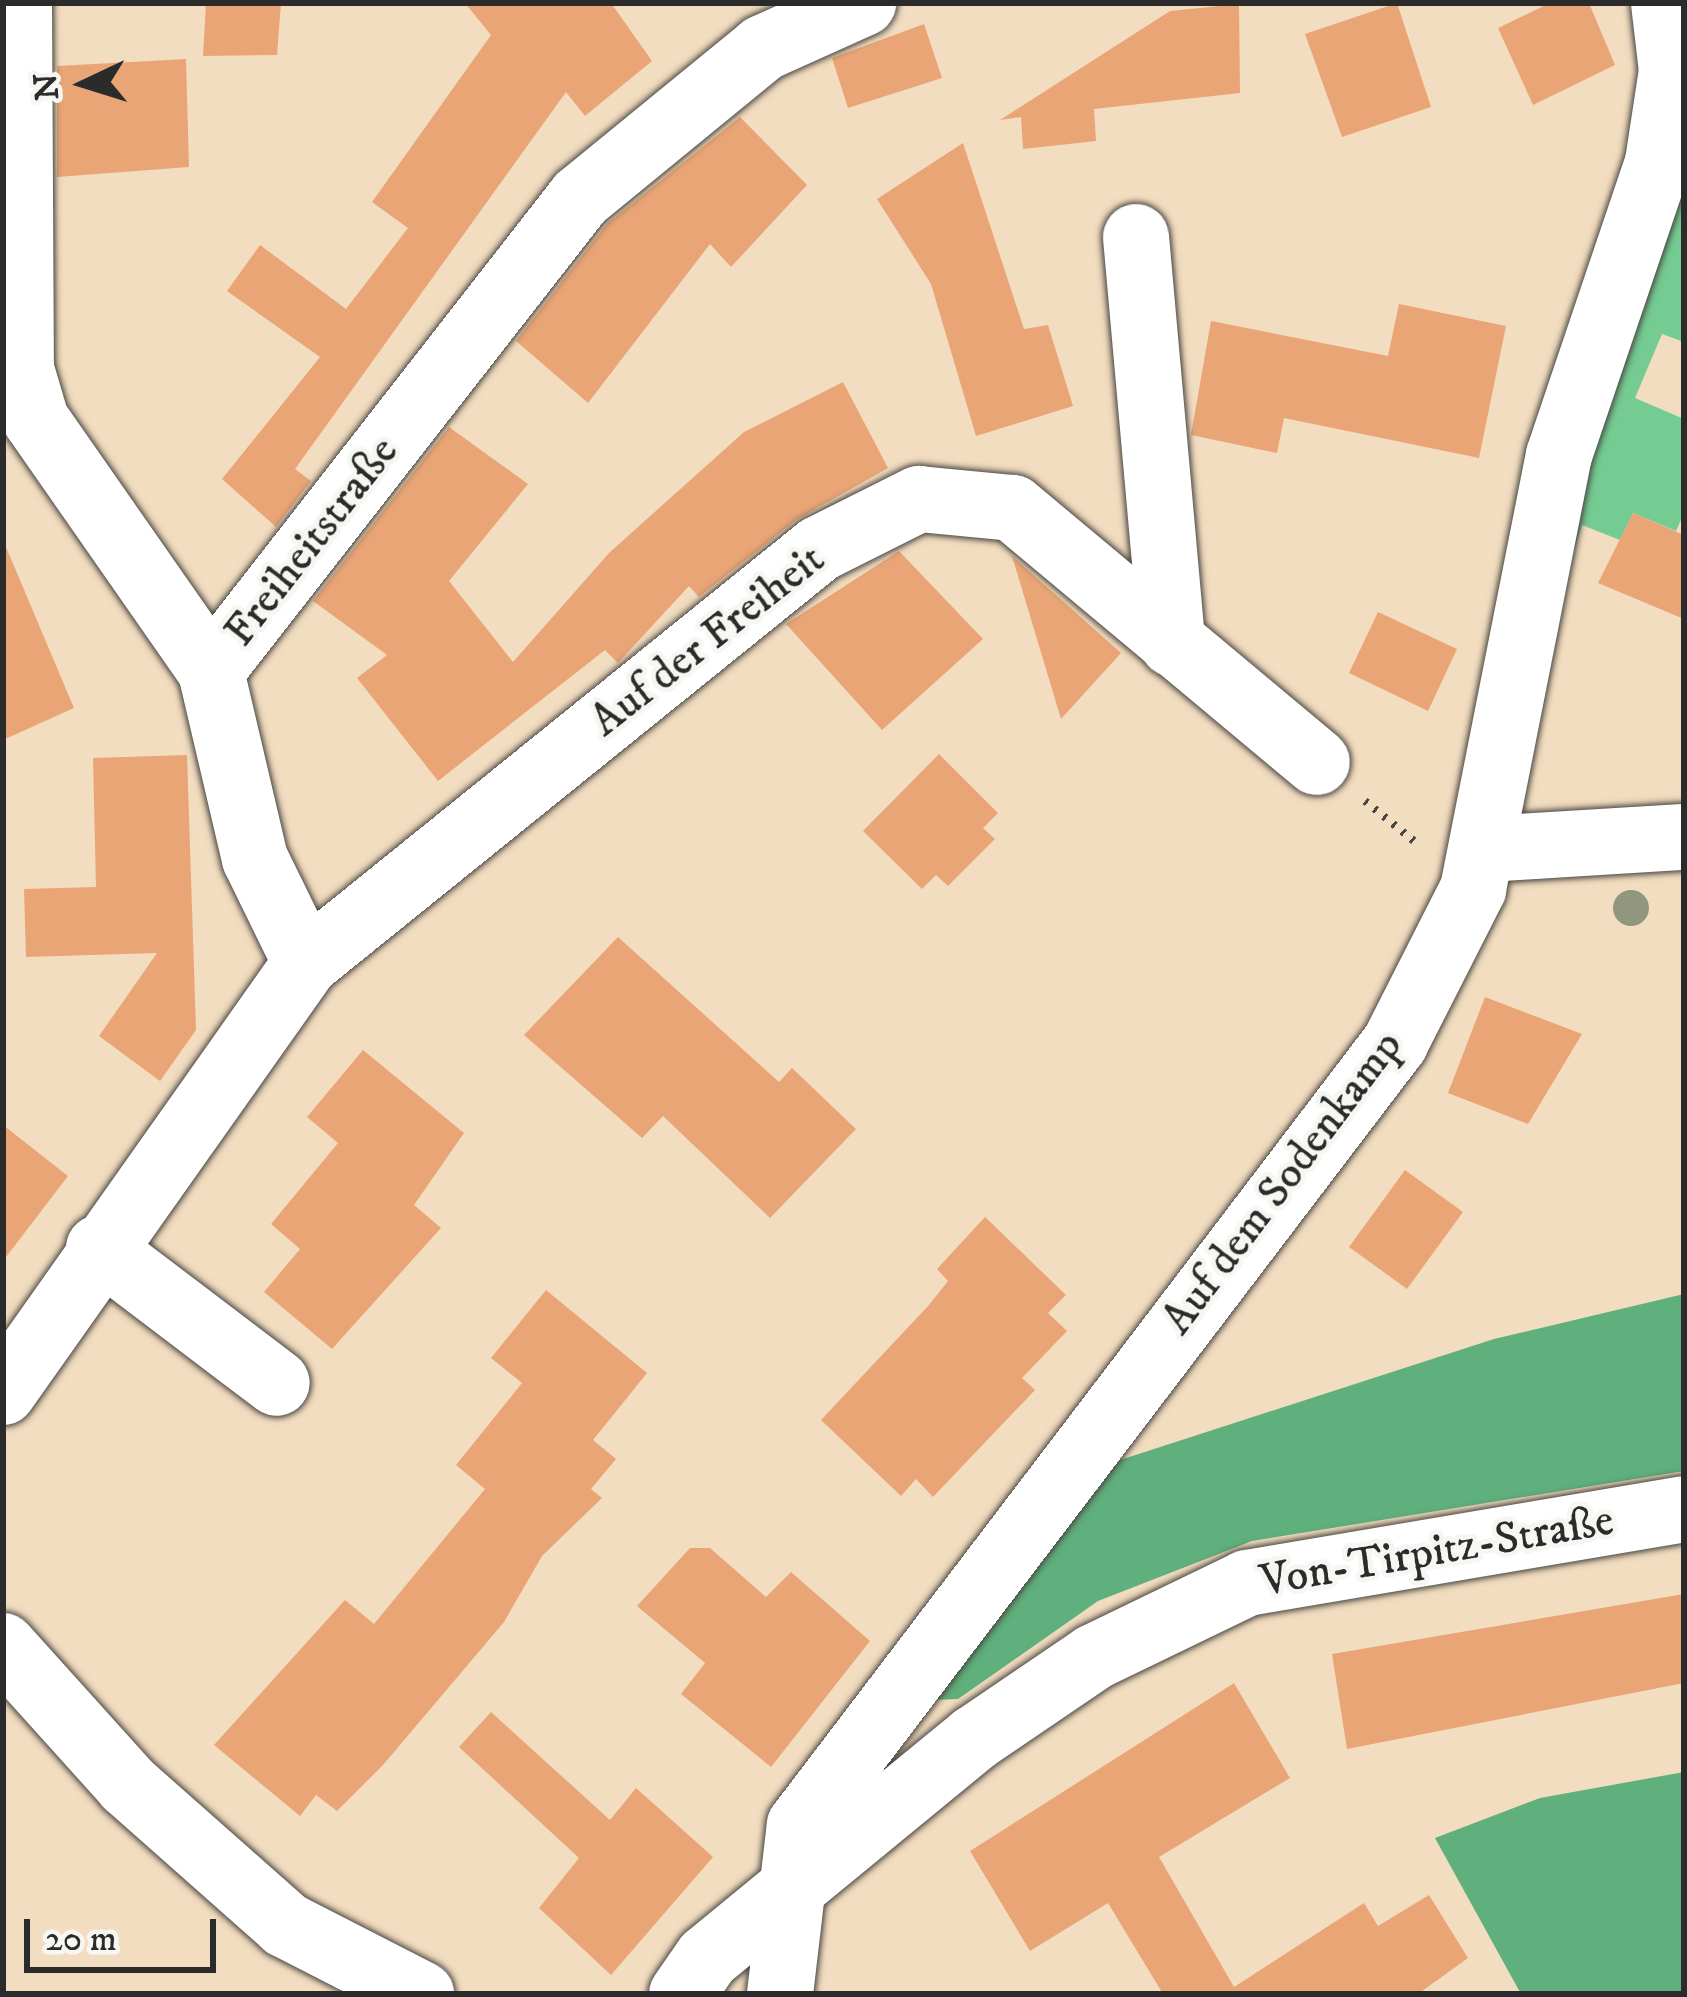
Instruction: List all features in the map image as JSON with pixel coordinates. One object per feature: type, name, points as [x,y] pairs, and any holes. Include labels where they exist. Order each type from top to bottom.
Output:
[{"type":"street","points":[[19,3],[21,369],[35,420],[212,670]]},
{"type":"street","name":"Freiheitstraße","points":[[306,963],[255,860],[212,670],[580,198],[763,48],[862,3]]},
{"type":"street","name":"Auf dem Sodenkamp","points":[[783,1897],[800,1826],[1395,1043],[1479,869],[1558,455],[1658,162],[1668,16]]},
{"type":"street","points":[[1136,237],[1172,643]]},
{"type":"street","name":"Auf der Freiheit","points":[[306,963],[819,549],[920,499],[1013,508],[1317,762]]},
{"type":"street","points":[[1479,869],[1684,837]]},
{"type":"street","points":[[3,1392],[99,1249],[306,963]]},
{"type":"street","points":[[99,1249],[278,1383]]},
{"type":"street","name":"Von-Tirpitz-Straße","points":[[682,1994],[707,1958],[975,1738],[1094,1657],[1247,1583],[1684,1508]]},
{"type":"street","points":[[3,1646],[128,1785],[286,1925],[421,1994]]},
{"type":"street","points":[[781,1994],[783,1897]]},
{"type":"path","points":[[1317,762],[1479,869]]},
{"type":"green space","points":[[1684,59],[1684,342],[1662,334],[1635,398],[1684,419],[1684,513],[1676,531],[1633,513],[1620,540],[1582,525],[1566,576],[1559,455]]},
{"type":"green space","points":[[1684,1294],[1684,1471],[1252,1541],[1098,1601],[958,1699],[934,1700],[1117,1461],[1494,1339]]},
{"type":"green space","points":[[1684,1772],[1684,1994],[1521,1994],[1435,1838],[1540,1798]]},
{"type":"building","points":[[206,3],[281,3],[277,55],[203,56]]},
{"type":"building","points":[[465,3],[611,3],[652,61],[585,116],[566,92],[295,469],[311,481],[276,527],[222,479],[320,357],[227,291],[260,245],[346,309],[408,228],[372,202],[491,35]]},
{"type":"building","points":[[1397,3],[1431,107],[1342,137],[1305,34]]},
{"type":"building","points":[[1550,3],[1589,3],[1615,65],[1533,105],[1498,28]]},
{"type":"building","points":[[1239,4],[1240,93],[1094,109],[1096,141],[1023,149],[1021,117],[1000,120],[1170,11]]},
{"type":"building","points":[[924,24],[942,78],[848,108],[832,58]]},
{"type":"building","points":[[186,59],[189,167],[57,177],[57,66]]},
{"type":"building","points":[[740,117],[807,185],[731,267],[710,244],[588,403],[516,341],[607,224]]},
{"type":"building","points":[[963,143],[1024,329],[1048,325],[1073,406],[976,436],[931,284],[877,199]]},
{"type":"building","points":[[1399,304],[1506,326],[1479,458],[1284,418],[1277,453],[1191,435],[1211,321],[1388,356]]},
{"type":"building","points":[[843,382],[888,468],[796,520],[699,597],[689,586],[618,663],[605,650],[438,781],[357,678],[387,655],[313,601],[449,427],[528,484],[449,581],[513,662],[609,553],[744,432]]},
{"type":"building","points":[[1633,513],[1684,535],[1684,619],[1598,583]]},
{"type":"building","points":[[3,540],[74,708],[3,740]]},
{"type":"building","points":[[899,551],[983,639],[882,730],[786,624]]},
{"type":"building","points":[[1012,556],[1121,653],[1061,719]]},
{"type":"building","points":[[1378,612],[1457,649],[1428,711],[1349,673]]},
{"type":"building","points":[[939,754],[998,813],[983,828],[995,839],[948,886],[936,875],[922,889],[863,831]]},
{"type":"building","points":[[187,755],[196,1030],[160,1081],[99,1036],[157,953],[26,957],[24,889],[96,887],[93,758]]},
{"type":"building","points":[[618,937],[779,1082],[792,1068],[856,1129],[770,1218],[663,1116],[642,1138],[524,1035]]},
{"type":"building","points":[[1485,997],[1582,1034],[1528,1124],[1448,1093]]},
{"type":"building","points":[[363,1050],[464,1133],[414,1205],[441,1228],[332,1349],[264,1292],[300,1249],[271,1224],[338,1143],[307,1117]]},
{"type":"building","points":[[3,1125],[68,1176],[3,1261]]},
{"type":"building","points":[[1405,1170],[1463,1212],[1407,1289],[1349,1247]]},
{"type":"building","points":[[985,1217],[1066,1295],[1048,1313],[1067,1331],[1022,1378],[1035,1390],[933,1497],[916,1479],[901,1496],[821,1420],[929,1305],[948,1281],[937,1269]]},
{"type":"building","points":[[546,1290],[647,1373],[593,1440],[616,1459],[591,1489],[602,1498],[542,1556],[504,1622],[383,1765],[337,1811],[316,1795],[300,1816],[214,1745],[345,1600],[374,1624],[485,1489],[456,1465],[522,1383],[491,1358]]},
{"type":"building","points":[[690,1548],[710,1548],[766,1597],[791,1572],[870,1641],[771,1767],[681,1694],[705,1663],[637,1606]]},
{"type":"building","points":[[1684,1594],[1684,1683],[1347,1749],[1332,1654]]},
{"type":"building","points":[[1234,1683],[1290,1778],[1159,1857],[1234,1987],[1364,1903],[1378,1926],[1429,1895],[1468,1958],[1418,1994],[1163,1994],[1108,1903],[1030,1951],[970,1851]]},
{"type":"building","points":[[491,1712],[610,1820],[636,1788],[713,1857],[611,1975],[539,1908],[579,1858],[459,1747]]}]
